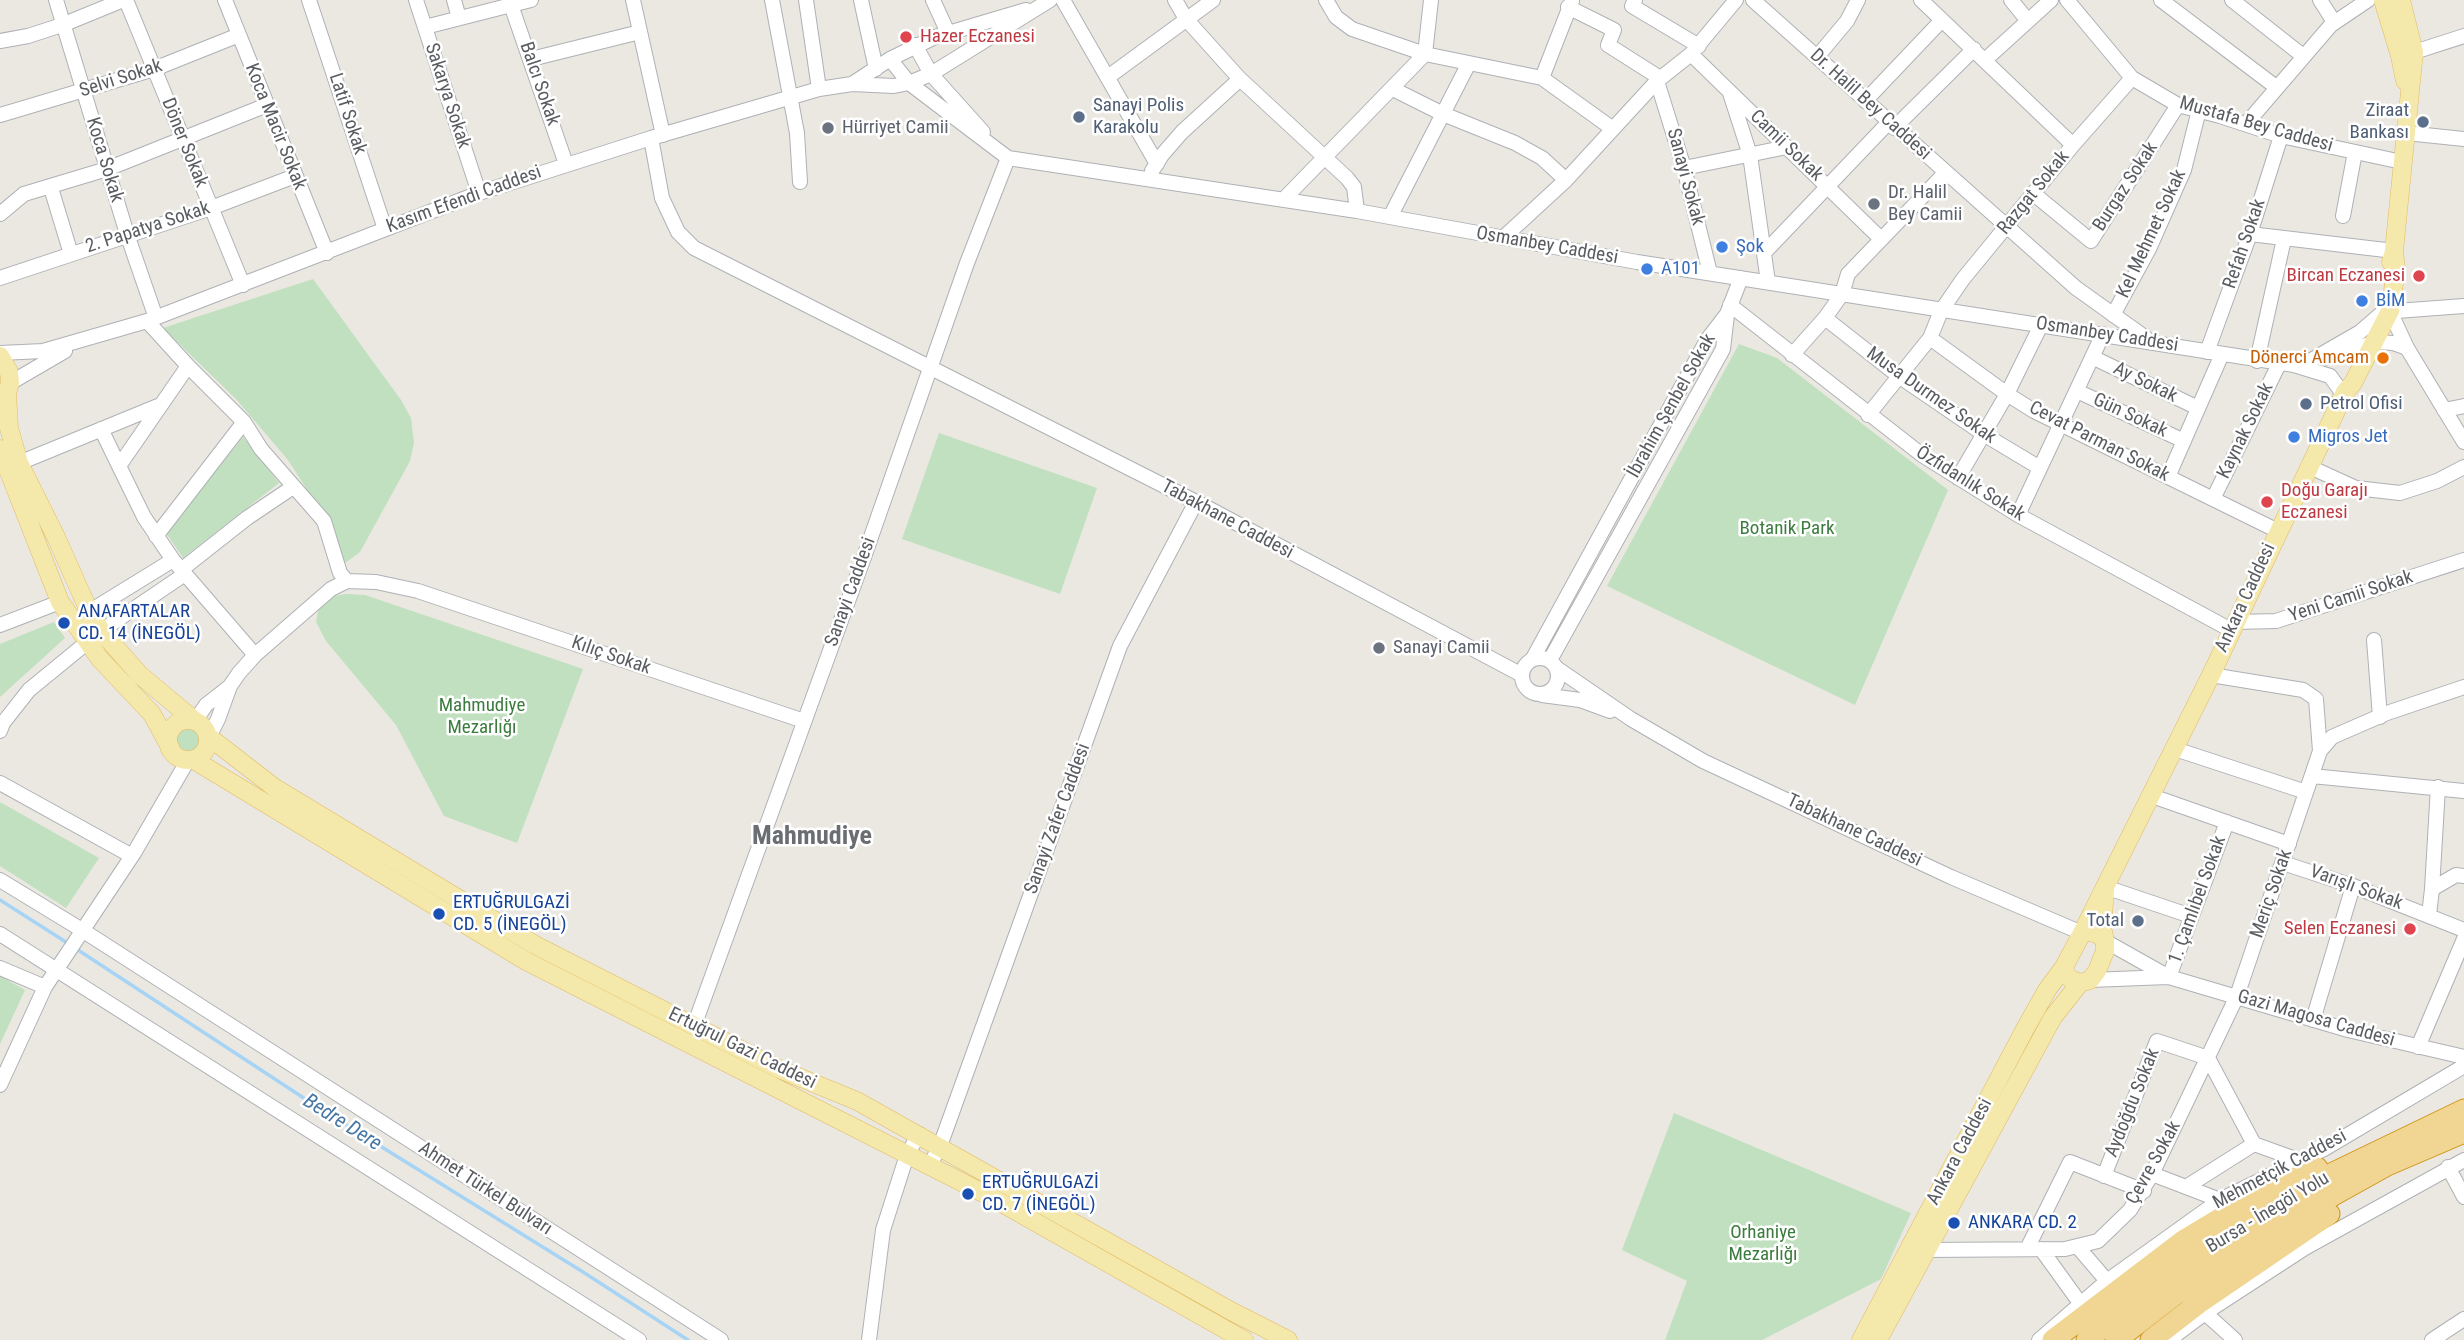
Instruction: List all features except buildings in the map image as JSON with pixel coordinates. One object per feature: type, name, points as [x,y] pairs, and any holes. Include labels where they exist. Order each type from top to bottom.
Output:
[{"type":"highway","name":"Bursa - İnegöl Yolu","points":[[2087,1340],[2171,1273],[2321,1179],[2464,1110]]},
{"type":"highway","name":"Bursa - İnegöl Yolu","points":[[2116,1340],[2177,1293],[2228,1259],[2365,1177],[2464,1132]]},
{"type":"highway","points":[[2151,1340],[2266,1256],[2436,1144]]},
{"type":"highway","points":[[2053,1340],[2183,1241],[2258,1196],[2331,1161],[2376,1152]]},
{"type":"main road","points":[[2383,0],[2407,54]]},
{"type":"main road","points":[[2401,0],[2407,54]]},
{"type":"main road","name":"Ankara Caddesi","points":[[1861,1340],[2025,1029],[2082,933],[2211,675],[2342,398],[2353,383],[2368,338],[2387,311],[2396,270],[2394,251],[2409,106],[2407,54]]},
{"type":"main road","points":[[0,355],[9,372],[6,392],[9,428],[19,463],[89,611],[94,636],[152,714],[177,757],[191,760],[204,753],[209,737],[204,727],[94,636],[72,622],[60,602],[6,484],[0,449]]},
{"type":"main road","points":[[170,747],[168,741],[172,728],[183,720],[195,721]]},
{"type":"main road","name":"Ertuğrul Gazi Caddesi","points":[[209,737],[275,788],[535,945],[907,1155],[991,1197],[1244,1340]]},
{"type":"main road","name":"Ertuğrul Gazi Caddesi","points":[[191,760],[526,961],[690,1034],[856,1101],[1231,1311],[1288,1340]]},
{"type":"main road","points":[[2105,887],[2102,927],[2105,941]]},
{"type":"main road","points":[[2082,933],[2098,934],[2105,941]]},
{"type":"main road","name":"Ankara Caddesi","points":[[1878,1340],[2053,1017],[2102,960],[2105,941]]},
{"type":"main road","points":[[2064,967],[2071,980],[2085,981]]},
{"type":"main road","points":[[1889,1340],[1898,1301]]},
{"type":"street","name":"Koca Sokak","points":[[56,0],[152,319]]},
{"type":"street","points":[[0,41],[28,36],[62,25],[124,0]]},
{"type":"street","name":"Döner Sokak","points":[[124,0],[243,285]]},
{"type":"street","name":"Koca Macir Sokak","points":[[225,0],[327,253]]},
{"type":"street","name":"Latif Sokak","points":[[309,0],[385,229]]},
{"type":"street","name":"Sakarya Sokak","points":[[415,0],[479,193]]},
{"type":"street","points":[[454,0],[459,18]]},
{"type":"street","points":[[425,27],[502,4],[531,0]]},
{"type":"street","name":"Tabakhane Caddesi","points":[[633,0],[657,137],[663,198],[678,232],[694,248],[1196,502],[1522,675]]},
{"type":"street","points":[[772,0],[797,133],[800,182]]},
{"type":"street","points":[[806,0],[819,89]]},
{"type":"street","points":[[861,0],[876,69]]},
{"type":"street","points":[[933,0],[948,33]]},
{"type":"street","points":[[1063,0],[1157,164]]},
{"type":"street","points":[[1175,0],[1186,19],[1240,79],[1354,187],[1357,211]]},
{"type":"street","points":[[1108,77],[1213,0]]},
{"type":"street","points":[[1326,0],[1336,18],[1352,29],[1425,54],[1542,78],[1613,130]]},
{"type":"street","points":[[1283,200],[1425,54],[1431,0]]},
{"type":"street","name":"Camii Sokak","points":[[1635,0],[1632,6],[1695,50],[1730,92],[1881,239]]},
{"type":"street","points":[[1503,238],[1566,180],[1658,79],[1695,50],[1735,0]]},
{"type":"street","name":"Dr. Halil Bey Caddesi","points":[[1753,0],[2006,228],[2076,288],[2150,341]]},
{"type":"street","points":[[1817,57],[1847,21],[1858,0]]},
{"type":"street","points":[[2011,0],[2028,21]]},
{"type":"street","points":[[1985,60],[2051,0]]},
{"type":"street","name":"Mustafa Bey Caddesi","points":[[2067,0],[2132,78],[2178,106],[2281,136],[2402,162]]},
{"type":"street","points":[[2161,0],[2276,87]]},
{"type":"street","points":[[2232,0],[2303,56]]},
{"type":"street","points":[[2320,0],[2334,22]]},
{"type":"street","points":[[2246,124],[2334,22],[2368,0]]},
{"type":"street","name":"Kasım Efendi Caddesi","points":[[852,84],[915,45],[1046,2]]},
{"type":"street","name":"Kasım Efendi Caddesi","points":[[0,355],[43,351],[152,319],[479,193],[566,164],[819,89],[852,84],[894,86],[909,83],[931,74],[1046,2]]},
{"type":"street","points":[[1926,2],[2073,145]]},
{"type":"street","name":"Balcı Sokak","points":[[502,4],[531,59],[566,164]]},
{"type":"street","points":[[1542,78],[1570,4],[1614,30],[1608,45],[1658,79]]},
{"type":"street","points":[[1865,101],[1942,20]]},
{"type":"street","points":[[531,59],[640,32]]},
{"type":"street","name":"Selvi Sokak","points":[[0,115],[154,69],[239,35]]},
{"type":"street","points":[[2407,54],[2464,36]]},
{"type":"street","points":[[915,45],[931,74],[1008,158]]},
{"type":"street","points":[[1764,253],[1891,125],[1974,50]]},
{"type":"street","name":"Osmanbey Caddesi","points":[[890,59],[909,83],[1008,158],[1357,211],[1941,311],[2150,341],[2257,361],[2301,364]]},
{"type":"street","points":[[1390,217],[1469,63]]},
{"type":"street","name":"Razgat Sokak","points":[[1868,415],[1930,338],[1941,311],[1963,279],[2132,78]]},
{"type":"street","points":[[1147,179],[1182,132],[1240,79]]},
{"type":"street","name":"Sanayi Sokak","points":[[1658,79],[1710,273]]},
{"type":"street","points":[[1393,89],[1533,153],[1566,180]]},
{"type":"street","points":[[1730,92],[1750,155],[1768,282]]},
{"type":"street","points":[[0,214],[24,194],[107,169],[267,104]]},
{"type":"street","name":"Burgaz Sokak","points":[[2034,194],[2091,241],[2178,106]]},
{"type":"street","name":"Kel Mehmet Sokak","points":[[2113,315],[2149,249],[2184,170],[2199,110]]},
{"type":"street","points":[[2406,133],[2464,139]]},
{"type":"street","name":"Refah Sokak","points":[[2168,477],[2198,408],[2281,136]]},
{"type":"street","points":[[1684,168],[1787,147]]},
{"type":"street","points":[[2343,216],[2355,152]]},
{"type":"street","name":"Sanayi Caddesi","points":[[690,1034],[967,263],[1008,158]]},
{"type":"street","points":[[1792,355],[1842,294],[1848,274],[1945,173]]},
{"type":"street","name":"2. Papatya Sokak","points":[[0,278],[211,208],[295,176]]},
{"type":"street","points":[[51,188],[71,254]]},
{"type":"street","points":[[2250,234],[2394,251]]},
{"type":"street","points":[[2257,361],[2284,239]]},
{"type":"street","points":[[1728,309],[1741,278]]},
{"type":"street","points":[[2464,306],[2387,311],[2464,442]]},
{"type":"street","name":"Özfidanlık Sokak","points":[[1728,309],[1922,455],[1958,478],[2018,515],[2233,626]]},
{"type":"street","name":"İbrahim Şenbel Sokak","points":[[1532,660],[1707,340],[1728,309]]},
{"type":"street","name":"İbrahim Şenbel Sokak","points":[[1554,664],[1648,483],[1723,349],[1728,309]]},
{"type":"street","name":"Musa Durmez Sokak","points":[[1825,318],[1900,377],[1985,435],[2040,468]]},
{"type":"street","points":[[152,319],[188,366],[244,422],[261,449],[324,521],[340,573],[346,581],[331,589],[255,655],[230,686],[206,705],[195,721]]},
{"type":"street","points":[[1958,478],[1985,435],[2041,325]]},
{"type":"street","points":[[2018,515],[2103,334]]},
{"type":"street","name":"Cevat Parman Sokak","points":[[1930,338],[2007,394],[2061,425],[2278,531]]},
{"type":"street","points":[[2301,364],[2368,338],[2407,348]]},
{"type":"street","name":"Kasım Efendi Caddesi","points":[[6,392],[84,340]]},
{"type":"street","name":"Ay Sokak","points":[[2092,357],[2198,408]]},
{"type":"street","name":"Kaynak Sokak","points":[[2213,499],[2278,364]]},
{"type":"street","points":[[2301,364],[2330,376],[2342,398]]},
{"type":"street","points":[[119,466],[188,366]]},
{"type":"street","name":"Gün Sokak","points":[[2077,391],[2184,441]]},
{"type":"street","points":[[19,463],[158,406]]},
{"type":"street","points":[[2444,410],[2464,406]]},
{"type":"street","points":[[156,536],[244,422]]},
{"type":"street","points":[[101,429],[156,536],[255,655]]},
{"type":"street","points":[[2309,467],[2356,488],[2400,492],[2417,489],[2464,467]]},
{"type":"street","points":[[1634,475],[1648,483]]},
{"type":"street","points":[[1,724],[29,690],[94,636],[180,568],[293,486]]},
{"type":"street","name":"Sanayi Zafer Caddesi","points":[[930,1166],[940,1146],[1120,646],[1196,502]]},
{"type":"street","name":"Yeni Camii Sokak","points":[[2233,626],[2276,621],[2464,560]]},
{"type":"street","points":[[72,622],[89,611],[180,568]]},
{"type":"street","name":"Kılıç Sokak","points":[[346,581],[376,582],[418,591],[804,721]]},
{"type":"street","points":[[0,625],[60,602]]},
{"type":"street","points":[[2374,640],[2380,717]]},
{"type":"street","points":[[1544,658],[1631,719],[1580,700],[1529,691],[1522,681],[1523,669],[1532,660],[1544,658]]},
{"type":"street","points":[[1540,695],[1551,691],[1558,682],[1554,664]]},
{"type":"street","points":[[2211,675],[2303,690],[2310,694],[2316,699],[2320,751]]},
{"type":"street","points":[[209,737],[230,686]]},
{"type":"street","points":[[2320,751],[2332,737],[2464,687]]},
{"type":"street","name":"Tabakhane Caddesi","points":[[1631,719],[1715,767],[1951,877],[2082,933]]},
{"type":"street","points":[[2175,749],[2306,792]]},
{"type":"street","name":"Meriç Sokak","points":[[2237,996],[2320,751]]},
{"type":"street","points":[[0,1085],[45,987],[79,933],[109,893],[191,760]]},
{"type":"street","points":[[2312,776],[2464,791]]},
{"type":"street","points":[[0,783],[132,856]]},
{"type":"street","points":[[2432,888],[2438,787]]},
{"type":"street","points":[[2152,796],[2289,844]]},
{"type":"street","name":"1. Çamlıbel Sokak","points":[[2169,977],[2227,822]]},
{"type":"street","name":"Varışlı Sokak","points":[[2283,863],[2353,886],[2464,930]]},
{"type":"street","name":"Varışlı Sokak","points":[[2429,915],[2432,888],[2456,875],[2464,876]]},
{"type":"street","name":"Ahmet Türkel Bulvarı","points":[[0,880],[79,933],[721,1340]]},
{"type":"street","points":[[2313,1020],[2353,886]]},
{"type":"street","points":[[2105,887],[2191,916]]},
{"type":"street","points":[[0,934],[639,1340]]},
{"type":"street","points":[[2418,1047],[2464,939]]},
{"type":"street","points":[[2105,941],[2169,977]]},
{"type":"street","points":[[0,968],[45,987]]},
{"type":"street","points":[[2085,981],[2169,977]]},
{"type":"street","name":"Gazi Magosa Caddesi","points":[[2169,977],[2313,1020],[2464,1057]]},
{"type":"street","name":"Çevre Sokak","points":[[1926,1250],[2065,1249],[2098,1241],[2130,1210],[2144,1191],[2237,996]]},
{"type":"street","name":"Aydoğdu Sokak","points":[[2104,1175],[2157,1041],[2208,1058]]},
{"type":"street","points":[[2208,1058],[2254,1144],[2301,1161]]},
{"type":"street","name":"Mehmetçik Caddesi","points":[[2039,1340],[2107,1281],[2220,1199],[2324,1149],[2464,1066]]},
{"type":"street","points":[[869,1340],[883,1230],[907,1155],[919,1134]]},
{"type":"street","points":[[2186,1187],[2254,1144]]},
{"type":"street","points":[[2169,1340],[2205,1313],[2305,1248],[2464,1160]]},
{"type":"street","points":[[2080,1303],[2034,1249],[2070,1162],[2144,1191]]},
{"type":"street","points":[[2448,1167],[2464,1197]]},
{"type":"street","points":[[2152,1174],[2220,1199]]},
{"type":"street","points":[[2077,1246],[2107,1281]]},
{"type":"street","points":[[2205,1313],[2235,1340]]},
{"type":"street","points":[[2432,1340],[2464,1319]]},
{"type":"green space","points":[[313,279],[401,400],[411,418],[414,443],[410,461],[360,552],[344,564],[338,543],[326,519],[288,460],[236,399],[163,328]]},
{"type":"green space","name":"Botanik Park","points":[[1739,344],[1777,358],[1948,490],[1855,705],[1607,586]]},
{"type":"green space","points":[[939,433],[1097,488],[1060,594],[902,539]]},
{"type":"green space","points":[[243,437],[279,483],[183,558],[166,533]]},
{"type":"green space","name":"Mahmudiye Mezarlığı","points":[[345,594],[365,595],[583,669],[517,843],[444,816],[396,725],[326,641],[316,622],[319,607],[331,597]]},
{"type":"green space","points":[[54,622],[65,638],[0,697],[0,644]]},
{"type":"green space","points":[[188,728],[197,731],[200,740],[197,749],[188,752],[179,749],[176,740],[179,731]]},
{"type":"green space","points":[[0,802],[99,858],[66,908],[0,866]]},
{"type":"green space","points":[[0,976],[25,990],[0,1044]]},
{"type":"green space","name":"Orhaniye Mezarlığı","points":[[1674,1113],[1911,1213],[1881,1279],[1762,1340],[1665,1340],[1687,1281],[1622,1250]]},
{"type":"waterway","name":"Bedre Dere","points":[[0,900],[69,944]]},
{"type":"waterway","name":"Bedre Dere","points":[[75,948],[319,1108],[688,1340]]},
{"type":"place","name":"Hazer Eczanesi","points":[[906,37]]},
{"type":"place","name":"Sanayi Polis Karakolu","points":[[1079,117]]},
{"type":"place","name":"Ziraat Bankası","points":[[2423,122]]},
{"type":"place","name":"Hürriyet Camii","points":[[828,128]]},
{"type":"place","name":"Dr. Halil Bey Camii","points":[[1874,204]]},
{"type":"place","name":"Şok","points":[[1722,247]]},
{"type":"place","name":"A101","points":[[1647,269]]},
{"type":"place","name":"Bircan Eczanesi","points":[[2419,276]]},
{"type":"place","name":"BİM","points":[[2362,301]]},
{"type":"place","name":"Dönerci Amcam","points":[[2383,358]]},
{"type":"place","name":"Petrol Ofisi","points":[[2306,404]]},
{"type":"place","name":"Migros Jet","points":[[2294,437]]},
{"type":"place","name":"Doğu Garajı Eczanesi","points":[[2267,502]]},
{"type":"place","name":"ANAFARTALAR CD. 14 (İNEGÖL)","points":[[64,623]]},
{"type":"place","name":"Sanayi Camii","points":[[1379,648]]},
{"type":"place","name":"ERTUĞRULGAZİ CD. 5 (İNEGÖL)","points":[[439,914]]},
{"type":"place","name":"Total","points":[[2138,921]]},
{"type":"place","name":"Selen Eczanesi","points":[[2410,929]]},
{"type":"place","name":"ERTUĞRULGAZİ CD. 7 (İNEGÖL)","points":[[968,1194]]},
{"type":"place","name":"ANKARA CD. 2","points":[[1954,1223]]},
{"type":"district","name":"Mahmudiye","points":[[812,837]]}]
